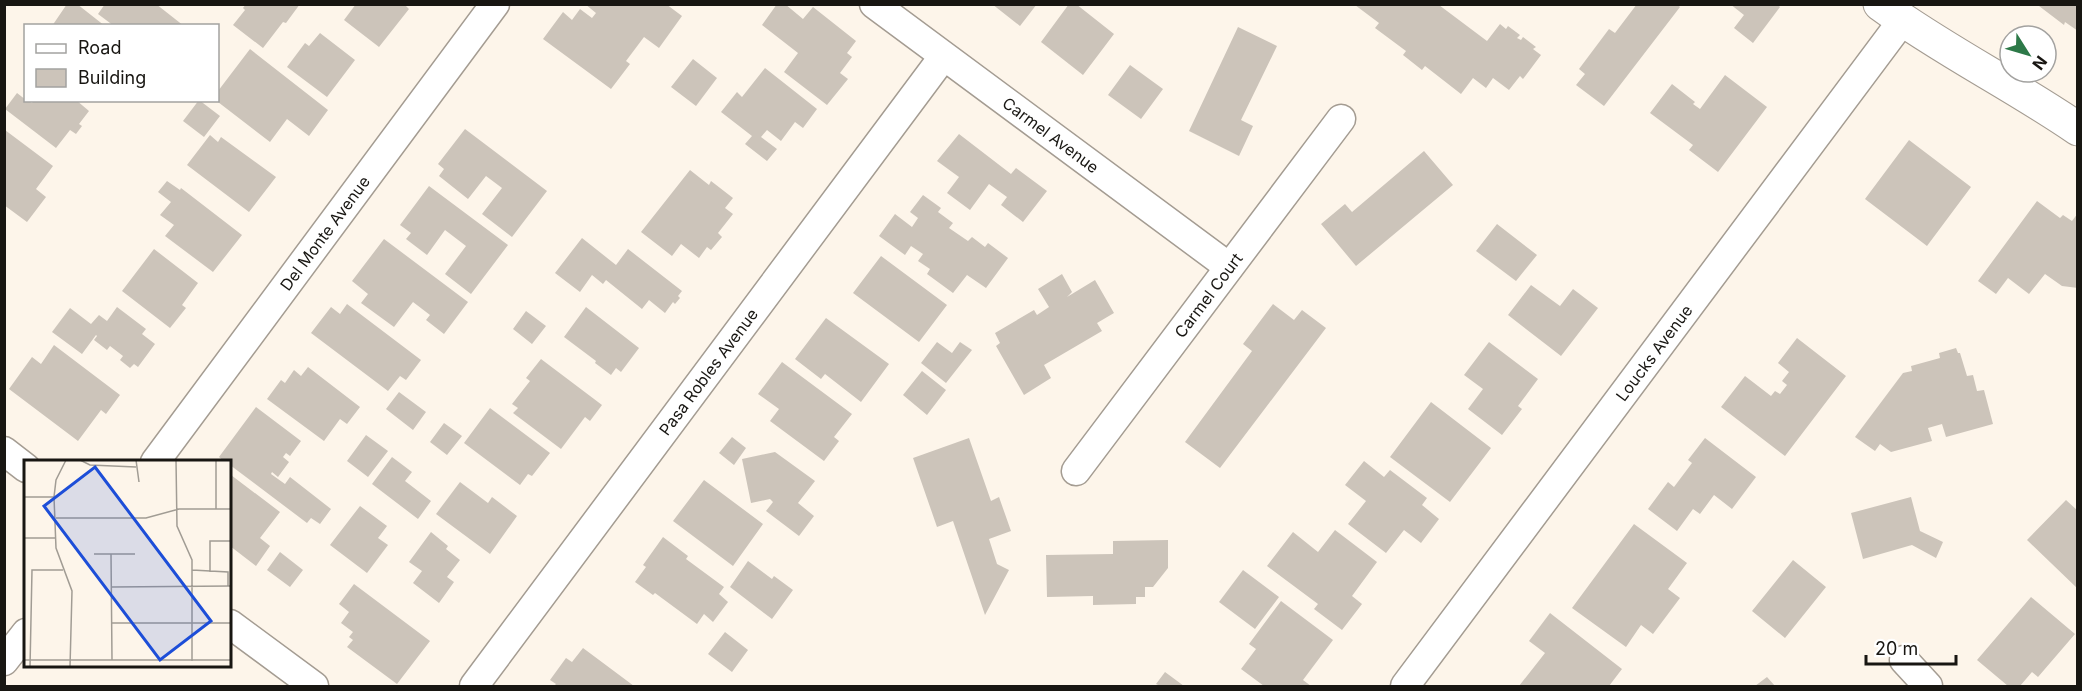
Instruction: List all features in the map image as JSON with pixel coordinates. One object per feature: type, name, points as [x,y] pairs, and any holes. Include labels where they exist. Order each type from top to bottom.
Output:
[{"type":"street","name":"Del Monte Avenue","points":[[156,460],[495,4]]},
{"type":"street","name":"Carmel Avenue","points":[[874,4],[1229,267]]},
{"type":"street","points":[[1891,13],[1965,60],[2039,102],[2078,129]]},
{"type":"street","name":"Loucks Avenue","points":[[1405,687],[1891,13]]},
{"type":"street","name":"Pasa Robles Avenue","points":[[474,687],[943,57]]},
{"type":"street","name":"Carmel Court","points":[[1076,471],[1341,119]]},
{"type":"street","points":[[4,451],[24,466]]},
{"type":"street","points":[[231,625],[314,687]]},
{"type":"street","points":[[4,661],[24,636]]},
{"type":"street","points":[[1904,660],[1928,687]]},
{"type":"building","points":[[67,4],[77,4],[102,24],[53,24]]},
{"type":"building","points":[[105,4],[156,4],[181,24],[111,24],[98,14]]},
{"type":"building","points":[[246,4],[300,4],[263,48],[233,25],[245,10],[243,8]]},
{"type":"building","points":[[356,4],[404,4],[409,9],[379,47],[344,20]]},
{"type":"building","points":[[585,4],[666,4],[682,16],[659,48],[644,37],[626,61],[630,64],[611,89],[543,39],[563,12],[572,20],[580,9],[592,18],[596,13]]},
{"type":"building","points":[[777,4],[785,4],[803,19],[813,7],[856,41],[847,53],[852,57],[840,73],[848,79],[827,105],[784,72],[798,53],[762,25]]},
{"type":"building","points":[[992,4],[1037,4],[1020,26]]},
{"type":"building","points":[[1069,4],[1076,4],[1114,34],[1083,75],[1041,42]]},
{"type":"building","points":[[1637,4],[1677,4],[1680,7],[1604,106],[1576,85],[1585,74],[1579,69],[1609,29],[1615,33]]},
{"type":"building","points":[[1730,4],[1777,4],[1780,7],[1753,43],[1734,28],[1744,15]]},
{"type":"building","points":[[2040,4],[2078,4],[2078,31],[2065,22],[2064,25],[2039,6]]},
{"type":"building","points":[[1355,5],[1439,5],[1487,41],[1500,24],[1506,29],[1508,26],[1520,35],[1517,38],[1521,40],[1523,37],[1536,47],[1533,49],[1541,55],[1523,79],[1520,76],[1509,90],[1493,78],[1486,88],[1473,78],[1461,94],[1425,66],[1422,70],[1403,55],[1406,51],[1375,28],[1379,23]]},
{"type":"building","points":[[1238,27],[1277,46],[1241,120],[1253,126],[1239,156],[1189,131]]},
{"type":"building","points":[[320,33],[355,60],[327,97],[287,67],[305,43],[309,46]]},
{"type":"building","points":[[250,49],[328,110],[309,136],[287,119],[270,142],[218,102],[219,90]]},
{"type":"building","points":[[693,59],[717,78],[696,106],[671,87]]},
{"type":"building","points":[[1130,65],[1163,89],[1141,119],[1108,95]]},
{"type":"building","points":[[765,68],[817,109],[803,128],[795,122],[781,141],[767,130],[761,137],[777,149],[767,161],[745,144],[752,136],[721,112],[737,92],[742,97]]},
{"type":"building","points":[[1725,75],[1767,107],[1718,172],[1689,150],[1693,145],[1650,113],[1672,84],[1695,102],[1693,104],[1700,109]]},
{"type":"building","points":[[17,93],[24,98],[24,102],[78,102],[89,111],[79,124],[82,126],[76,134],[70,130],[56,148],[5,109]]},
{"type":"building","points":[[197,102],[202,102],[220,116],[204,137],[183,121]]},
{"type":"building","points":[[465,129],[547,191],[512,237],[482,214],[502,188],[486,176],[468,199],[439,176],[444,169],[438,164]]},
{"type":"building","points":[[5,130],[53,166],[36,189],[46,197],[27,222],[4,205]]},
{"type":"building","points":[[959,134],[1011,174],[1016,168],[1047,191],[1023,222],[1001,205],[1007,197],[989,184],[970,210],[947,193],[959,177],[937,161]]},
{"type":"building","points":[[210,135],[218,142],[221,137],[276,177],[249,212],[187,165]]},
{"type":"building","points":[[1909,140],[1971,187],[1927,246],[1865,199]]},
{"type":"building","points":[[1424,151],[1453,185],[1356,266],[1321,224],[1345,204],[1352,212]]},
{"type":"building","points":[[690,170],[709,185],[711,181],[733,198],[725,208],[733,214],[718,233],[722,237],[711,250],[707,247],[699,258],[681,244],[672,256],[641,232]]},
{"type":"building","points":[[167,181],[180,190],[181,188],[242,235],[213,272],[165,236],[174,225],[160,215],[171,202],[158,192]]},
{"type":"building","points":[[429,186],[508,245],[471,294],[445,274],[466,246],[445,230],[427,255],[406,239],[411,233],[400,225]]},
{"type":"building","points":[[923,195],[941,208],[938,212],[953,223],[949,228],[968,241],[972,237],[985,247],[988,243],[1008,258],[986,288],[967,275],[953,293],[927,274],[930,269],[918,261],[923,254],[911,246],[905,255],[879,236],[895,214],[912,227],[918,218],[910,212]]},
{"type":"building","points":[[2037,201],[2060,218],[2063,215],[2072,221],[2078,213],[2078,288],[2062,286],[2045,274],[2029,294],[2008,278],[1996,294],[1978,281]]},
{"type":"building","points":[[1497,224],[1537,255],[1516,281],[1476,251]]},
{"type":"building","points":[[582,238],[616,265],[628,249],[682,291],[678,296],[680,298],[675,304],[673,302],[665,313],[649,300],[642,309],[606,280],[603,284],[592,275],[580,292],[555,273]]},
{"type":"building","points":[[384,239],[468,302],[444,334],[426,320],[430,315],[413,302],[394,327],[361,303],[368,294],[352,281]]},
{"type":"building","points":[[154,249],[198,283],[182,305],[186,308],[170,328],[122,291]]},
{"type":"building","points":[[881,256],[947,305],[919,342],[853,293]]},
{"type":"building","points":[[1062,274],[1072,292],[1067,297],[1095,280],[1114,313],[1097,323],[1102,331],[1044,365],[1051,378],[1024,395],[996,346],[1000,343],[995,333],[1034,310],[1037,315],[1049,307],[1038,289]]},
{"type":"building","points":[[1531,285],[1560,306],[1573,289],[1598,308],[1561,356],[1508,315]]},
{"type":"building","points":[[347,304],[421,360],[406,380],[400,376],[388,391],[311,333],[331,307],[340,314]]},
{"type":"building","points":[[1273,304],[1294,320],[1302,310],[1326,328],[1220,468],[1185,442],[1252,351],[1243,344]]},
{"type":"building","points":[[117,307],[146,329],[142,334],[155,344],[138,367],[134,364],[130,368],[120,360],[123,356],[110,346],[107,350],[94,340],[96,335],[82,354],[52,332],[70,308],[91,324],[99,315],[107,321]]},
{"type":"building","points":[[586,307],[639,348],[621,372],[616,368],[611,375],[564,337]]},
{"type":"building","points":[[526,311],[546,326],[532,344],[513,329]]},
{"type":"building","points":[[826,318],[889,364],[861,402],[825,374],[821,379],[795,359]]},
{"type":"building","points":[[1797,338],[1846,376],[1785,456],[1721,407],[1745,376],[1771,396],[1775,391],[1780,394],[1787,385],[1782,381],[1789,372],[1778,363]]},
{"type":"building","points":[[937,342],[952,353],[960,342],[972,350],[946,383],[921,363]]},
{"type":"building","points":[[1489,342],[1538,379],[1518,406],[1522,409],[1502,435],[1468,409],[1483,389],[1464,375]]},
{"type":"building","points":[[54,345],[120,395],[106,414],[101,410],[78,441],[9,389],[32,357],[41,364]]},
{"type":"building","points":[[1956,348],[1960,353],[1967,376],[1973,375],[1977,391],[1984,390],[1993,424],[1946,437],[1942,424],[1928,428],[1932,441],[1891,452],[1880,444],[1875,451],[1855,437],[1903,373],[1912,371],[1911,366],[1940,358],[1939,353]]},
{"type":"building","points":[[541,359],[602,405],[590,421],[585,417],[561,449],[513,413],[518,408],[512,404],[530,381],[526,378]]},
{"type":"building","points":[[782,362],[852,414],[834,437],[839,441],[824,461],[770,421],[779,409],[758,394]]},
{"type":"building","points":[[308,367],[360,407],[347,424],[340,419],[324,441],[267,399],[281,380],[285,383],[294,370],[301,376]]},
{"type":"building","points":[[922,371],[946,390],[927,415],[903,395]]},
{"type":"building","points":[[399,392],[426,412],[413,430],[386,409]]},
{"type":"building","points":[[1431,402],[1491,448],[1450,502],[1390,457]]},
{"type":"building","points":[[256,407],[301,441],[290,456],[286,453],[283,457],[289,462],[278,477],[272,472],[271,474],[285,484],[290,477],[331,509],[320,524],[311,518],[307,523],[231,466],[231,460],[223,460],[219,457]]},
{"type":"building","points":[[490,408],[550,453],[532,476],[528,474],[520,485],[464,443]]},
{"type":"building","points":[[444,423],[462,436],[447,455],[430,442]]},
{"type":"building","points":[[366,435],[388,451],[368,477],[347,461]]},
{"type":"building","points":[[732,437],[746,448],[734,465],[719,453]]},
{"type":"building","points":[[969,438],[991,501],[999,497],[1011,531],[989,539],[997,564],[1009,570],[985,615],[953,521],[937,527],[913,458]]},
{"type":"building","points":[[1705,438],[1756,477],[1732,509],[1714,495],[1700,514],[1693,509],[1677,531],[1648,509],[1668,482],[1674,487],[1692,463],[1688,460]]},
{"type":"building","points":[[775,452],[815,481],[798,503],[814,516],[799,536],[766,511],[773,502],[770,499],[751,503],[742,459]]},
{"type":"building","points":[[392,457],[412,472],[405,481],[431,501],[418,519],[372,484]]},
{"type":"building","points":[[1364,461],[1384,477],[1390,470],[1427,498],[1422,505],[1439,519],[1421,543],[1404,530],[1386,553],[1348,524],[1366,501],[1345,485]]},
{"type":"building","points":[[231,475],[280,512],[260,538],[270,546],[256,566],[231,547]]},
{"type":"building","points":[[704,480],[763,524],[733,566],[673,521]]},
{"type":"building","points":[[460,482],[488,503],[492,497],[517,516],[490,554],[436,514]]},
{"type":"building","points":[[1911,497],[1920,531],[1943,542],[1936,558],[1912,545],[1863,559],[1851,513]]},
{"type":"building","points":[[2066,500],[2078,511],[2078,589],[2027,540]]},
{"type":"building","points":[[360,506],[387,526],[378,538],[388,545],[367,573],[330,545]]},
{"type":"building","points":[[1634,524],[1687,563],[1668,589],[1680,598],[1653,634],[1641,625],[1626,647],[1572,608]]},
{"type":"building","points":[[1335,530],[1377,562],[1352,596],[1362,604],[1342,630],[1314,609],[1318,604],[1267,566],[1293,532],[1318,552]]},
{"type":"building","points":[[431,532],[448,546],[446,549],[460,560],[447,577],[454,582],[439,603],[413,583],[422,571],[409,562]]},
{"type":"building","points":[[663,537],[688,556],[686,559],[724,587],[719,594],[728,602],[713,622],[704,614],[697,624],[655,593],[653,595],[635,582],[646,567],[643,565]]},
{"type":"building","points":[[1168,540],[1168,568],[1153,587],[1145,587],[1145,597],[1136,597],[1136,604],[1093,605],[1093,596],[1047,597],[1046,555],[1113,554],[1113,541]]},
{"type":"building","points":[[280,552],[303,570],[290,587],[267,570]]},
{"type":"building","points":[[1793,560],[1826,587],[1785,638],[1752,611]]},
{"type":"building","points":[[748,561],[772,579],[774,576],[793,590],[772,619],[730,587]]},
{"type":"building","points":[[1243,570],[1279,597],[1255,629],[1219,602]]},
{"type":"building","points":[[354,584],[430,641],[397,684],[347,647],[353,640],[349,637],[353,632],[341,623],[349,612],[339,604]]},
{"type":"building","points":[[2031,597],[2075,634],[2038,677],[2032,672],[2020,686],[2008,686],[1977,660]]},
{"type":"building","points":[[1281,601],[1333,640],[1303,680],[1311,686],[1264,686],[1241,669],[1256,649],[1249,644]]},
{"type":"building","points":[[1550,613],[1622,669],[1609,686],[1519,686],[1545,653],[1529,641]]},
{"type":"building","points":[[725,632],[748,650],[732,672],[708,654]]},
{"type":"building","points":[[583,648],[634,686],[554,686],[556,684],[550,680],[566,658],[572,662]]},
{"type":"building","points":[[1165,672],[1184,686],[1156,684]]},
{"type":"building","points":[[1767,677],[1775,686],[1755,686]]}]
